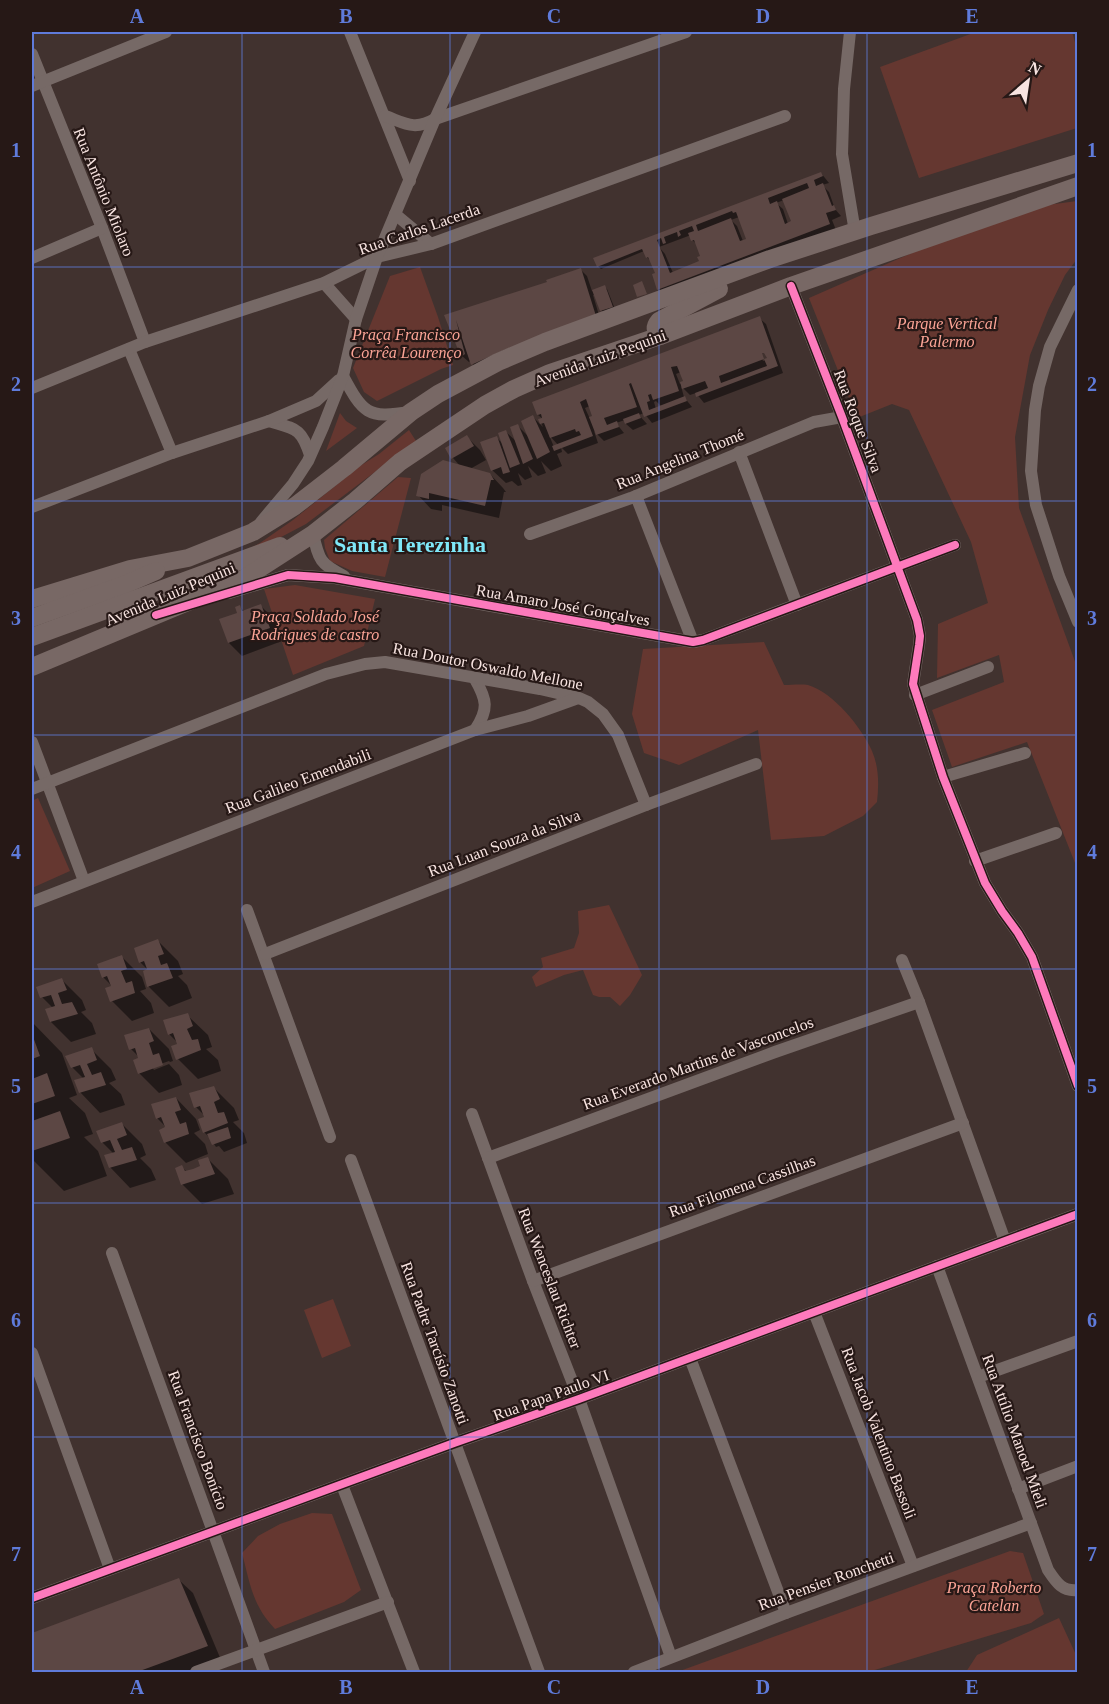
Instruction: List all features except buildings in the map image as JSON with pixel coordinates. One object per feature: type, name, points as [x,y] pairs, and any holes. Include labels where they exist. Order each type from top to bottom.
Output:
[{"type":"main road","name":"Avenida Luiz Pequini","points":[[32,599],[130,569],[188,558],[253,532],[295,506],[411,412],[438,394],[468,377],[545,342],[770,259],[1077,163]]},
{"type":"main road","name":"Avenida Luiz Pequini","points":[[32,667],[243,579],[313,534],[400,462],[484,405],[514,389],[550,373],[660,336],[791,286],[1077,186]]},
{"type":"main road","points":[[660,336],[655,329],[659,321],[758,268],[770,259]]},
{"type":"main road","points":[[32,618],[55,620],[313,534]]},
{"type":"main road","points":[[32,637],[55,620],[124,585],[188,558]]},
{"type":"street","points":[[37,84],[166,32]]},
{"type":"street","points":[[350,32],[410,181]]},
{"type":"street","points":[[253,532],[293,484],[310,455],[343,376],[356,319],[377,257],[435,119],[475,32]]},
{"type":"street","points":[[384,116],[420,126],[687,32]]},
{"type":"street","points":[[850,32],[844,89],[842,154],[855,232]]},
{"type":"street","name":"Rua Antônio Miolaro","points":[[32,54],[37,84],[102,228],[145,342]]},
{"type":"street","name":"Rua Carlos Lacerda","points":[[32,388],[145,342],[324,283],[377,257],[431,244],[785,116]]},
{"type":"street","points":[[395,214],[431,244]]},
{"type":"street","points":[[32,258],[102,228]]},
{"type":"street","points":[[324,283],[356,319]]},
{"type":"street","name":"Rua Roque Silva","points":[[791,286],[842,417],[920,631],[912,684],[943,777],[975,861],[996,902],[1032,957],[1077,1086]]},
{"type":"street","points":[[1077,290],[1050,347],[1039,386],[1031,471],[1036,506],[1077,622]]},
{"type":"street","points":[[129,349],[172,453]]},
{"type":"street","points":[[343,376],[358,403],[366,409],[387,416],[411,412]]},
{"type":"street","points":[[32,507],[172,453],[269,422],[316,401],[343,376]]},
{"type":"street","name":"Rua Angelina Thomé","points":[[530,534],[636,496],[814,422],[842,417]]},
{"type":"street","points":[[269,422],[297,431],[305,438],[310,455]]},
{"type":"street","points":[[739,452],[797,605]]},
{"type":"street","points":[[636,496],[693,642]]},
{"type":"street","name":"Rua Amaro José Gonçalves","points":[[313,534],[317,553],[324,565],[356,583]]},
{"type":"street","name":"Rua Amaro José Gonçalves","points":[[156,615],[288,575],[335,578],[693,642],[955,545]]},
{"type":"street","name":"Rua Doutor Oswaldo Mellone","points":[[32,789],[326,674],[376,662],[540,689],[588,702],[603,714],[618,735],[646,805]]},
{"type":"street","points":[[915,695],[988,667]]},
{"type":"street","points":[[475,679],[483,694],[485,704],[483,719],[475,730]]},
{"type":"street","name":"Rua Galileo Emendabili","points":[[32,902],[475,730],[528,716],[579,698]]},
{"type":"street","points":[[32,742],[84,881]]},
{"type":"street","points":[[943,777],[1025,753]]},
{"type":"street","name":"Rua Luan Souza da Silva","points":[[265,954],[756,764]]},
{"type":"street","points":[[975,861],[1056,833]]},
{"type":"street","points":[[248,910],[330,1137]]},
{"type":"street","points":[[903,960],[1005,1241]]},
{"type":"street","name":"Rua Everardo Martins de Vasconcelos","points":[[488,1158],[775,1052],[919,1002]]},
{"type":"street","name":"Rua Wenceslau Richter","points":[[472,1114],[579,1399],[671,1658]]},
{"type":"street","name":"Rua Filomena Cassilhas","points":[[533,1281],[963,1123]]},
{"type":"street","name":"Rua Padre Tarcísio Zanotti","points":[[351,1160],[540,1672]]},
{"type":"street","name":"Rua Papa Paulo VI","points":[[32,1598],[579,1399],[1077,1214]]},
{"type":"street","name":"Rua Francisco Bonício","points":[[112,1253],[264,1672]]},
{"type":"street","name":"Rua Attílio Manoel Mieli","points":[[937,1266],[1048,1570],[1062,1588],[1069,1591],[1077,1590]]},
{"type":"street","name":"Rua Jacob Valentino Bassoli","points":[[814,1312],[913,1566]]},
{"type":"street","points":[[978,1377],[1077,1341]]},
{"type":"street","points":[[32,1353],[110,1569]]},
{"type":"street","points":[[690,1358],[786,1613]]},
{"type":"street","points":[[1018,1488],[1077,1466]]},
{"type":"street","points":[[342,1485],[414,1672]]},
{"type":"street","name":"Rua Pensier Ronchetti","points":[[634,1672],[786,1613],[1030,1524]]},
{"type":"street","points":[[196,1672],[387,1602]]},
{"type":"green space","points":[[976,32],[1072,32],[1077,49],[1077,128],[919,178],[880,67]]},
{"type":"green space","name":"Parque Vertical Palermo","points":[[1077,201],[1077,259],[1065,275],[1030,355],[1015,437],[1019,508],[1077,667],[1077,868],[1027,742],[952,767],[932,710],[1004,682],[999,655],[937,678],[938,624],[988,603],[971,542],[909,410],[892,404],[857,418],[809,298],[978,224],[1040,206]]},
{"type":"green space","name":"Praça Francisco Corrêa Lourenço","points":[[420,267],[453,365],[377,401],[364,392],[353,368],[390,276]]},
{"type":"green space","points":[[340,413],[346,421],[357,428],[326,451]]},
{"type":"green space","points":[[409,430],[416,441],[306,524],[264,546],[225,562],[260,543],[293,520]]},
{"type":"green space","points":[[398,477],[411,478],[385,577],[352,571],[330,561],[324,540]]},
{"type":"green space","name":"Praça Soldado José Rodrigues de castro","points":[[295,585],[375,599],[364,646],[293,675],[264,589]]},
{"type":"green space","points":[[764,642],[784,685],[808,685],[818,689],[837,703],[854,722],[867,742],[876,763],[877,802],[863,816],[824,836],[771,840],[758,730],[679,765],[644,753],[632,714],[643,649]]},
{"type":"green space","points":[[38,798],[70,871],[32,888],[32,801]]},
{"type":"green space","points":[[609,905],[642,975],[630,995],[620,1006],[610,997],[593,995],[583,970],[536,987],[532,977],[543,967],[541,958],[574,948],[579,933],[578,911]]},
{"type":"green space","points":[[333,1299],[351,1346],[322,1358],[304,1310]]},
{"type":"green space","points":[[312,1513],[332,1514],[361,1590],[344,1602],[275,1629],[257,1602],[242,1553],[258,1536],[280,1524]]},
{"type":"green space","name":"Praça Roberto Catelan","points":[[1010,1551],[1023,1553],[1044,1614],[1031,1623],[868,1672],[677,1672]]},
{"type":"green space","points":[[1059,1618],[1077,1657],[1077,1672],[966,1672],[977,1655]]},
{"type":"cycle path","points":[[791,286],[917,620],[920,636],[913,684],[943,777],[985,883],[1032,957],[1078,1086]]},
{"type":"cycle path","points":[[156,615],[288,575],[335,578],[693,642],[955,545]]},
{"type":"cycle path","points":[[32,1598],[1078,1214]]},
{"type":"district","name":"Santa Terezinha","points":[[410,544]]}]
